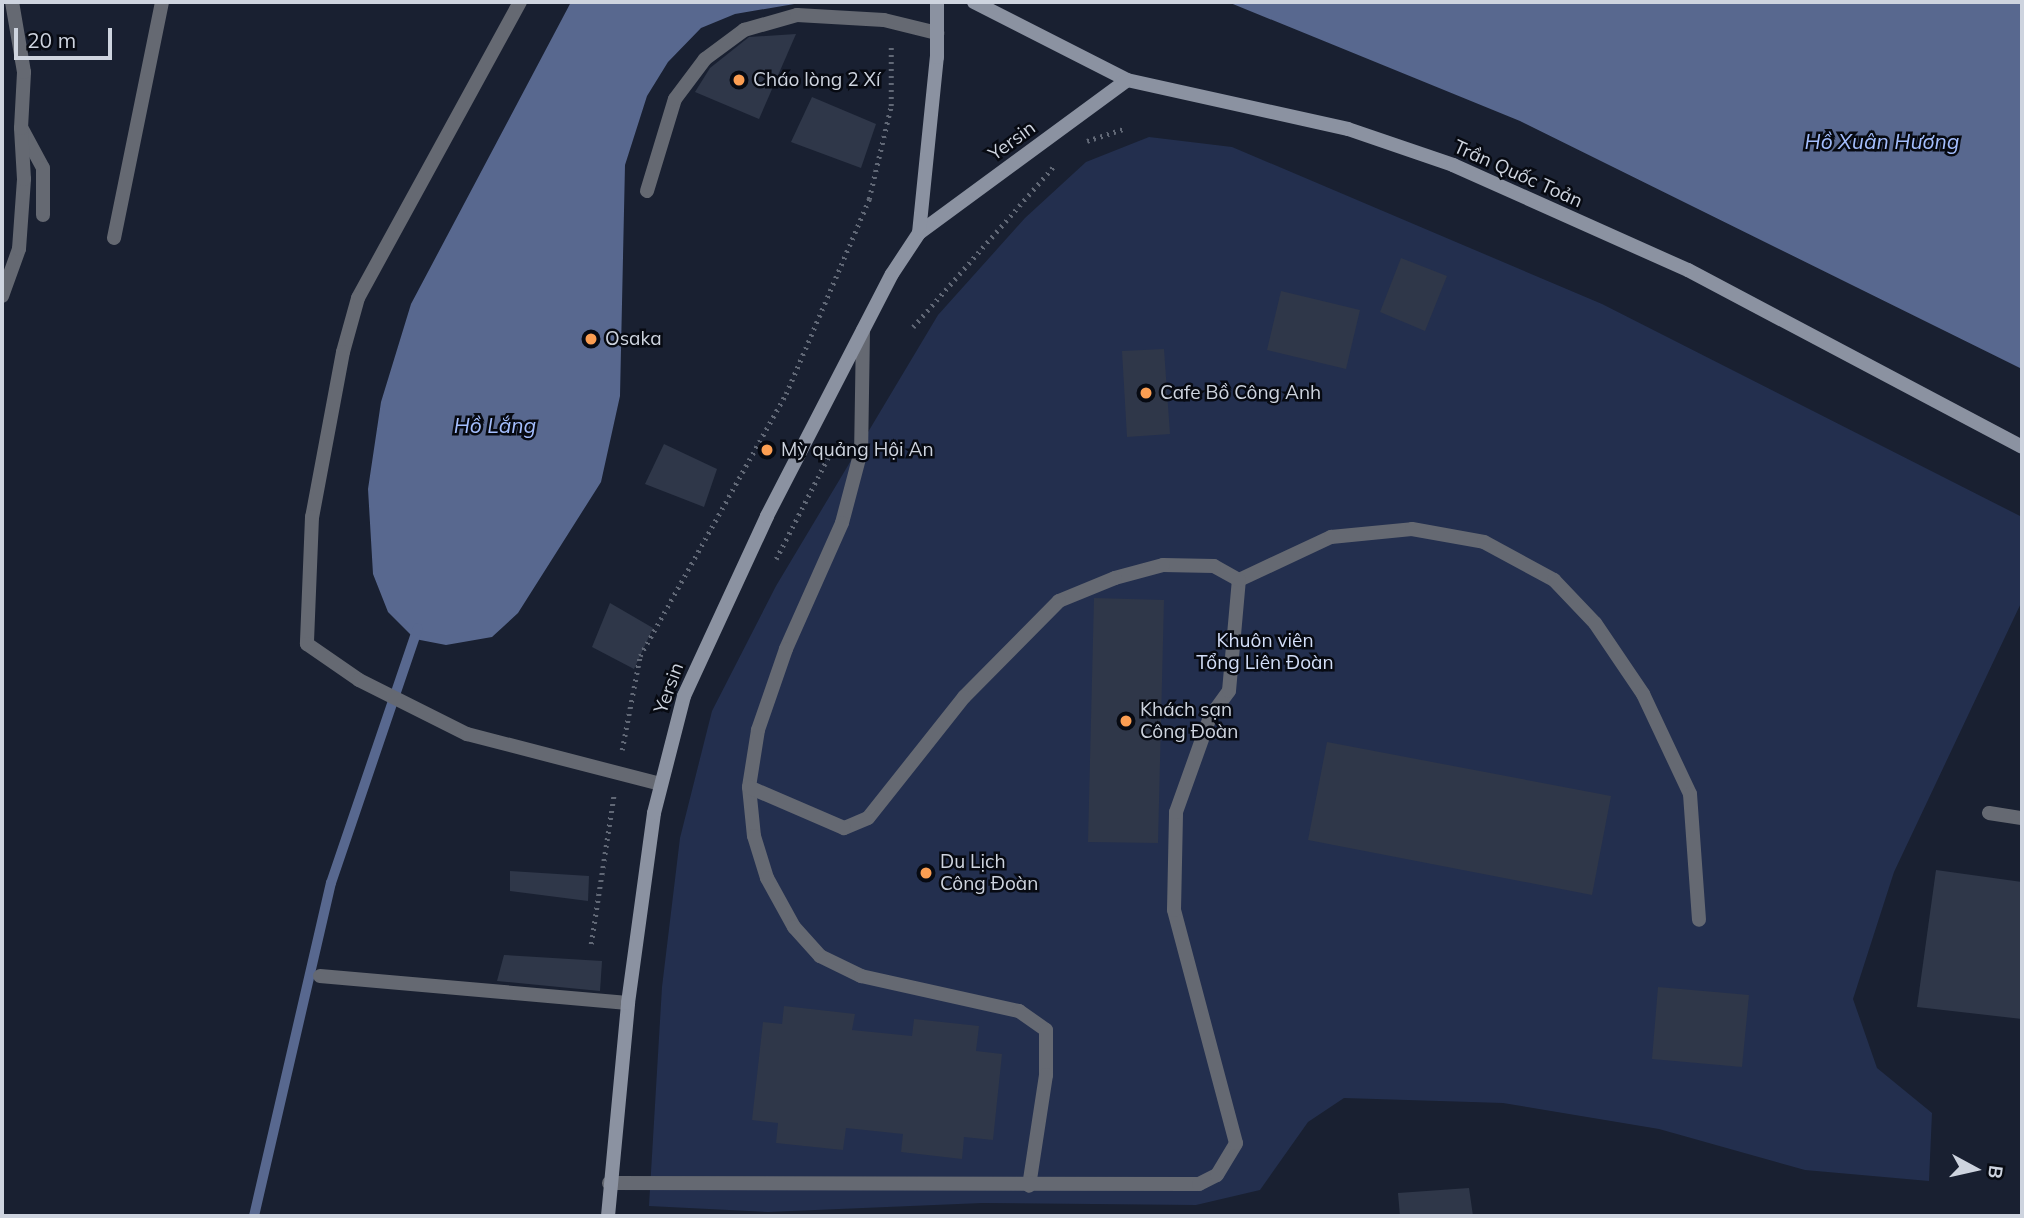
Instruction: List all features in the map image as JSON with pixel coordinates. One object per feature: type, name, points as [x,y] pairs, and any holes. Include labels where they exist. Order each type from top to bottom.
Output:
[{"type":"main road","name":"Yersin","points":[[919,233],[937,33],[937,2]]},
{"type":"main road","name":"Trần Quốc Toản","points":[[974,2],[1127,80],[1348,129],[1453,165],[1688,270],[2022,447]]},
{"type":"main road","name":"Yersin","points":[[606,1212],[628,1003],[662,784],[684,696],[767,516],[863,330],[919,233],[1127,80]]},
{"type":"lane","points":[[2,296],[19,250],[23,222],[21,128],[24,72],[12,2]]},
{"type":"lane","points":[[114,238],[162,2]]},
{"type":"lane","points":[[520,2],[380,253],[358,298],[343,352],[312,517],[307,644],[359,680],[467,734],[662,784]]},
{"type":"lane","points":[[647,191],[675,99],[705,59],[744,30],[797,15],[891,22],[937,33]]},
{"type":"lane","points":[[21,128],[43,168],[43,215]]},
{"type":"lane","points":[[863,330],[861,452],[842,523],[786,649],[762,718],[749,787],[754,836],[767,878],[794,927],[820,956],[861,976],[1019,1011],[1046,1030],[1046,1075],[1029,1186]]},
{"type":"lane","points":[[1239,580],[1331,537],[1412,529],[1484,542],[1554,580],[1595,623],[1643,694],[1690,794],[1699,920]]},
{"type":"lane","points":[[749,787],[844,828],[869,818],[964,697],[1059,601],[1115,578],[1163,565],[1214,566],[1239,580]]},
{"type":"lane","points":[[609,1183],[1029,1186],[1199,1184],[1217,1175],[1236,1143],[1174,910],[1177,812],[1210,717],[1229,691],[1239,580]]},
{"type":"lane","points":[[1989,813],[2022,818]]},
{"type":"lane","points":[[320,976],[628,1003]]},
{"type":"path","points":[[591,944],[618,772],[640,656],[786,394],[869,199],[891,106],[891,22]]},
{"type":"path","points":[[1082,142],[1126,128]]},
{"type":"path","points":[[913,327],[1058,163]]},
{"type":"path","points":[[774,563],[840,434]]},
{"type":"green space","name":"Khuôn viên Tổng Liên Đoàn","points":[[1149,137],[1232,147],[1602,304],[2022,517],[2022,601],[1894,872],[1853,999],[1877,1068],[1932,1113],[1929,1181],[1805,1170],[1659,1129],[1503,1103],[1344,1098],[1308,1122],[1260,1190],[1196,1205],[982,1203],[768,1212],[649,1206],[662,987],[680,838],[712,711],[776,586],[938,315],[1025,218],[1086,162]]},
{"type":"water","name":"Hồ Lắng","points":[[571,2],[806,2],[735,14],[701,28],[668,62],[647,96],[625,165],[620,396],[601,482],[518,613],[492,637],[446,645],[415,639],[388,612],[373,574],[368,489],[381,402],[411,304]]},
{"type":"water","name":"Hồ Xuân Hương","points":[[1228,2],[2022,2],[2022,369],[1520,121]]},
{"type":"building","name":"Cháo lòng 2 Xí","points":[[796,34],[759,119],[695,92],[710,68],[749,37]]},
{"type":"building","points":[[812,97],[876,124],[861,168],[791,142]]},
{"type":"building","points":[[1401,258],[1447,276],[1425,331],[1380,312]]},
{"type":"building","points":[[1281,291],[1360,310],[1346,369],[1267,350]]},
{"type":"building","name":"Cafe Bồ Công Anh","points":[[1164,349],[1170,434],[1127,437],[1122,351]]},
{"type":"building","points":[[664,444],[717,469],[704,507],[645,484]]},
{"type":"building","name":"Khách sạn Công Đoàn","points":[[1094,598],[1164,600],[1158,843],[1088,842]]},
{"type":"building","points":[[610,603],[653,628],[634,669],[592,647]]},
{"type":"building","points":[[1327,742],[1611,796],[1592,895],[1308,840]]},
{"type":"building","points":[[1936,870],[2022,882],[2022,1019],[1917,1007]]},
{"type":"building","points":[[510,871],[589,876],[588,901],[510,891]]},
{"type":"building","points":[[504,955],[602,961],[600,991],[497,981]]},
{"type":"building","points":[[1658,987],[1749,995],[1742,1067],[1652,1059]]},
{"type":"building","points":[[784,1006],[855,1014],[852,1030],[912,1036],[914,1019],[979,1026],[976,1051],[1002,1054],[993,1140],[964,1137],[962,1159],[901,1152],[903,1134],[846,1128],[843,1150],[776,1143],[778,1123],[752,1120],[763,1022],[782,1024]]},
{"type":"building","points":[[1469,1188],[1473,1216],[1400,1216],[1398,1193]]},
{"type":"waterway","points":[[254,1216],[331,883],[418,628]]},
{"type":"place","name":"Cháo lòng 2 Xí","points":[[739,80]]},
{"type":"place","name":"Osaka","points":[[591,339]]},
{"type":"place","name":"Cafe Bồ Công Anh","points":[[1146,393]]},
{"type":"place","name":"Mỳ quảng Hội An","points":[[767,450]]},
{"type":"place","name":"Khách sạn Công Đoàn","points":[[1126,721]]},
{"type":"place","name":"Du Lịch Công Đoàn","points":[[926,873]]}]
